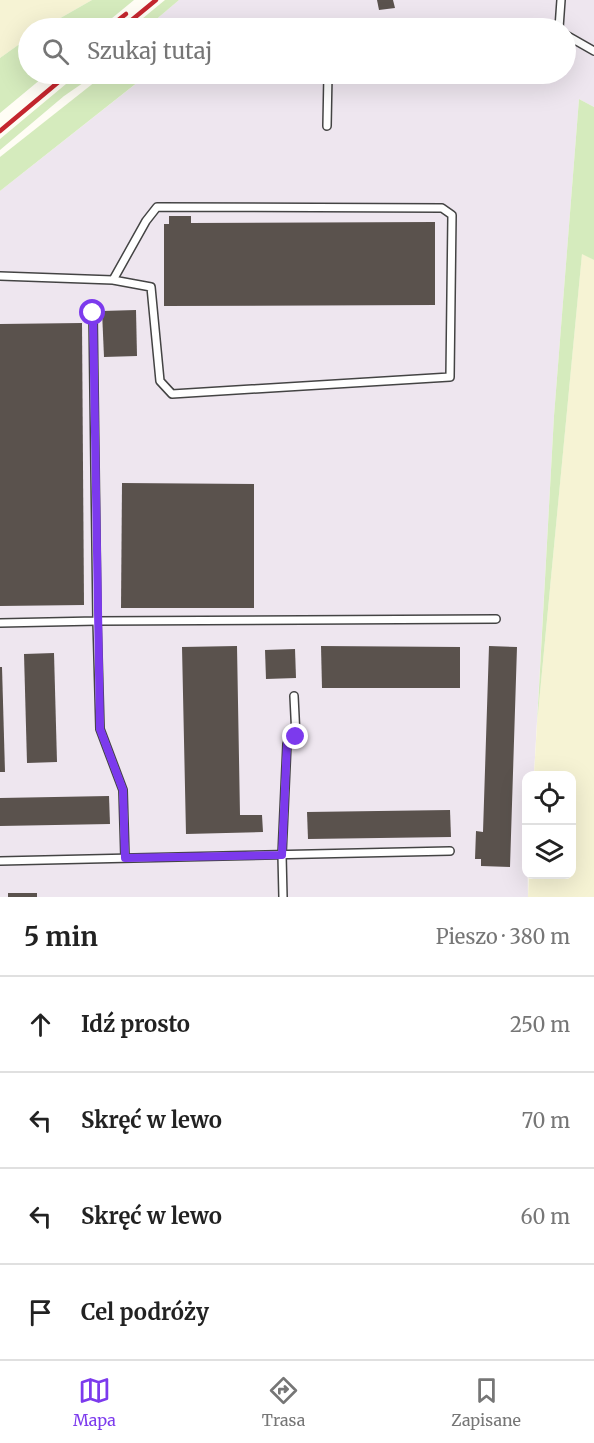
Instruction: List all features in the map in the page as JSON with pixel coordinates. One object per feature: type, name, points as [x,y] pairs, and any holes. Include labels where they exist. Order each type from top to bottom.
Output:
[{"type":"lane","points":[[560,18],[561,0]]},
{"type":"lane","points":[[576,41],[594,51]]},
{"type":"lane","points":[[327,126],[328,84]]},
{"type":"lane","points":[[0,276],[113,280],[151,287],[160,381],[172,393],[450,377],[452,215],[442,207],[157,207],[146,221],[113,280]]},
{"type":"lane","points":[[93,313],[100,729],[123,790],[125,858]]},
{"type":"lane","points":[[0,623],[496,620]]},
{"type":"lane","points":[[283,897],[282,855],[287,744],[296,737],[294,696]]},
{"type":"lane","points":[[0,861],[450,851]]},
{"type":"shaded area","points":[[0,0],[92,0],[60,18],[18,18],[18,45],[0,58]]},
{"type":"shaded area","points":[[179,0],[594,0],[594,107],[579,99],[554,416],[534,771],[522,771],[522,879],[528,879],[528,897],[0,897],[0,191],[136,84],[576,84],[576,18],[158,18]]},
{"type":"shaded area","points":[[582,253],[594,260],[594,897],[528,897],[529,879],[576,879],[576,771],[534,771]]},
{"type":"green space","points":[[92,0],[134,0],[112,18],[60,18]]},
{"type":"green space","points":[[165,0],[179,0],[158,18],[143,18]]},
{"type":"green space","points":[[18,45],[18,84],[35,84],[0,113],[0,58]]},
{"type":"green space","points":[[66,84],[81,84],[0,150],[0,139]]},
{"type":"green space","points":[[92,84],[135,84],[0,191],[0,157]]},
{"type":"green space","points":[[579,99],[594,107],[594,260],[582,254],[537,724],[554,416]]},
{"type":"building","points":[[377,0],[393,0],[395,8],[379,10]]},
{"type":"building","points":[[169,216],[191,216],[191,223],[435,222],[435,305],[164,306],[164,224],[169,224]]},
{"type":"building","points":[[136,310],[137,356],[104,357],[102,311]]},
{"type":"building","points":[[82,323],[84,605],[0,606],[0,324]]},
{"type":"building","points":[[122,483],[254,484],[254,608],[121,608]]},
{"type":"building","points":[[237,646],[240,815],[262,815],[263,832],[186,834],[182,647]]},
{"type":"building","points":[[321,646],[460,647],[460,688],[322,688]]},
{"type":"building","points":[[489,646],[517,647],[510,867],[481,866],[481,859],[475,859],[476,831],[483,832]]},
{"type":"building","points":[[295,649],[296,678],[266,679],[265,650]]},
{"type":"building","points":[[54,653],[57,762],[27,763],[24,654]]},
{"type":"building","points":[[0,667],[2,667],[5,772],[0,772]]},
{"type":"building","points":[[109,796],[110,824],[0,826],[0,798]]},
{"type":"building","points":[[450,810],[451,837],[308,839],[307,812]]},
{"type":"building","points":[[8,893],[37,893],[37,897],[8,897]]},
{"type":"railway","points":[[134,18],[156,0]]},
{"type":"railway","points":[[121,18],[126,14]]},
{"type":"railway","points":[[0,131],[56,84]]},
{"type":"route","points":[[93,313],[100,729],[123,790],[125,858],[282,855],[287,744],[296,737]]}]
